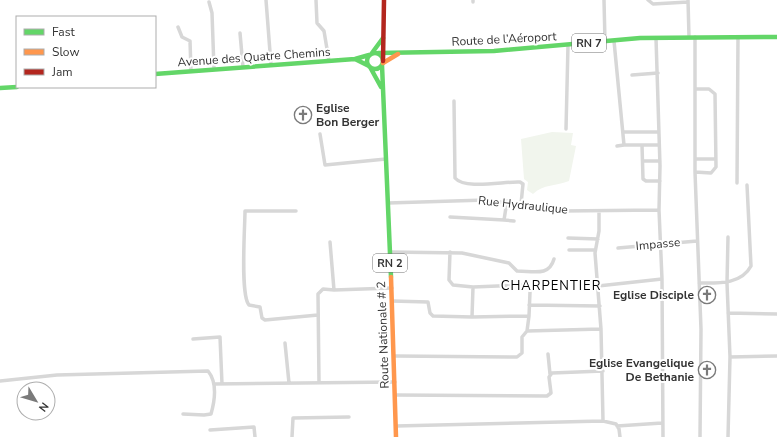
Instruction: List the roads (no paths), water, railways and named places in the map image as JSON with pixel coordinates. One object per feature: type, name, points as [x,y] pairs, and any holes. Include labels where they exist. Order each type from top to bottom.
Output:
[{"type":"main road","name":"Route Nationale # 2","points":[[384,0],[382,89],[386,129],[396,437]]},
{"type":"main road","points":[[370,66],[367,61],[384,36]]},
{"type":"main road","name":"Route de l’Aéroport","points":[[378,53],[494,51],[614,40],[656,38],[777,37]]},
{"type":"main road","points":[[355,59],[376,68],[391,56],[401,52]]},
{"type":"main road","points":[[371,54],[378,53],[383,63]]},
{"type":"main road","name":"Avenue des Quatre Chemins","points":[[156,74],[355,59],[371,54]]},
{"type":"main road","name":"Route Nationale # 2","points":[[370,66],[382,89]]},
{"type":"main road","points":[[0,88],[16,87]]},
{"type":"street","points":[[266,0],[270,65]]},
{"type":"street","points":[[316,0],[317,23],[324,31],[328,61]]},
{"type":"street","points":[[604,0],[605,42]]},
{"type":"street","points":[[648,0],[652,4],[688,1],[689,37]]},
{"type":"street","points":[[209,2],[212,13],[214,69]]},
{"type":"street","points":[[178,27],[182,37],[190,42],[191,71]]},
{"type":"street","points":[[240,33],[243,67]]},
{"type":"street","points":[[695,37],[695,172],[701,329],[700,437]]},
{"type":"street","points":[[737,183],[738,37]]},
{"type":"street","points":[[656,38],[660,161],[659,210],[662,279],[663,437]]},
{"type":"street","points":[[614,40],[624,145]]},
{"type":"street","points":[[566,129],[568,45]]},
{"type":"street","points":[[632,75],[658,73]]},
{"type":"street","points":[[695,89],[709,89],[714,94],[716,159],[716,167],[713,172],[695,172]]},
{"type":"street","points":[[454,101],[455,178],[459,182],[478,184],[520,182],[523,184],[524,188],[522,204]]},
{"type":"street","points":[[623,132],[659,132]]},
{"type":"street","points":[[320,134],[325,165],[386,159]]},
{"type":"street","points":[[642,145],[643,179],[646,181],[660,181]]},
{"type":"street","points":[[617,146],[659,145]]},
{"type":"street","points":[[695,159],[716,159]]},
{"type":"street","points":[[643,161],[660,161]]},
{"type":"street","points":[[699,283],[727,283],[746,273],[751,266],[747,185]]},
{"type":"street","name":"Rue Hydraulique","points":[[388,203],[472,200],[506,201],[546,209],[599,211],[659,210]]},
{"type":"street","points":[[504,220],[506,201]]},
{"type":"street","points":[[296,211],[245,211],[243,278],[245,300],[248,305],[260,307],[262,318],[265,320],[318,315]]},
{"type":"street","points":[[599,211],[598,239],[594,250],[600,306],[603,371],[603,421]]},
{"type":"street","points":[[450,217],[514,221]]},
{"type":"street","points":[[728,237],[727,283],[730,357],[728,437]]},
{"type":"street","points":[[568,238],[598,239]]},
{"type":"street","name":"Impasse","points":[[618,248],[697,241]]},
{"type":"street","points":[[330,242],[334,290]]},
{"type":"street","points":[[569,250],[594,250]]},
{"type":"street","points":[[390,252],[450,252],[509,263],[517,271],[546,271],[552,267],[554,259]]},
{"type":"street","points":[[450,252],[450,282],[454,285],[473,287],[521,285]]},
{"type":"street","points":[[598,286],[662,279]]},
{"type":"street","points":[[472,318],[473,287]]},
{"type":"street","points":[[319,383],[318,292],[323,289],[392,288]]},
{"type":"street","points":[[394,356],[517,357],[522,353],[522,337],[527,331],[530,292]]},
{"type":"street","points":[[392,301],[427,302],[430,305],[430,313],[433,316],[472,318],[528,316]]},
{"type":"street","points":[[529,305],[600,306]]},
{"type":"street","points":[[728,313],[777,314]]},
{"type":"street","points":[[527,331],[601,329]]},
{"type":"street","points":[[193,339],[220,337],[222,384]]},
{"type":"street","points":[[285,343],[289,383]]},
{"type":"street","points":[[395,395],[547,396],[551,393],[548,354]]},
{"type":"street","points":[[730,357],[777,356]]},
{"type":"street","points":[[0,381],[65,374],[208,371],[213,378],[214,384],[211,414],[182,414]]},
{"type":"street","points":[[550,374],[603,371]]},
{"type":"street","points":[[214,384],[395,382]]},
{"type":"street","points":[[292,437],[293,418],[349,417]]},
{"type":"street","points":[[396,426],[603,421],[612,422],[617,426],[620,437]]},
{"type":"street","points":[[617,426],[662,423]]},
{"type":"street","points":[[210,430],[254,427],[255,437]]},
{"type":"place","name":"Eglise Bon Berger","points":[[303,115]]},
{"type":"place","name":"Eglise Disciple","points":[[707,295]]},
{"type":"place","name":"Eglise Evangelique De Bethanie","points":[[707,370]]},
{"type":"district","name":"CHARPENTIER","points":[[551,286]]}]
